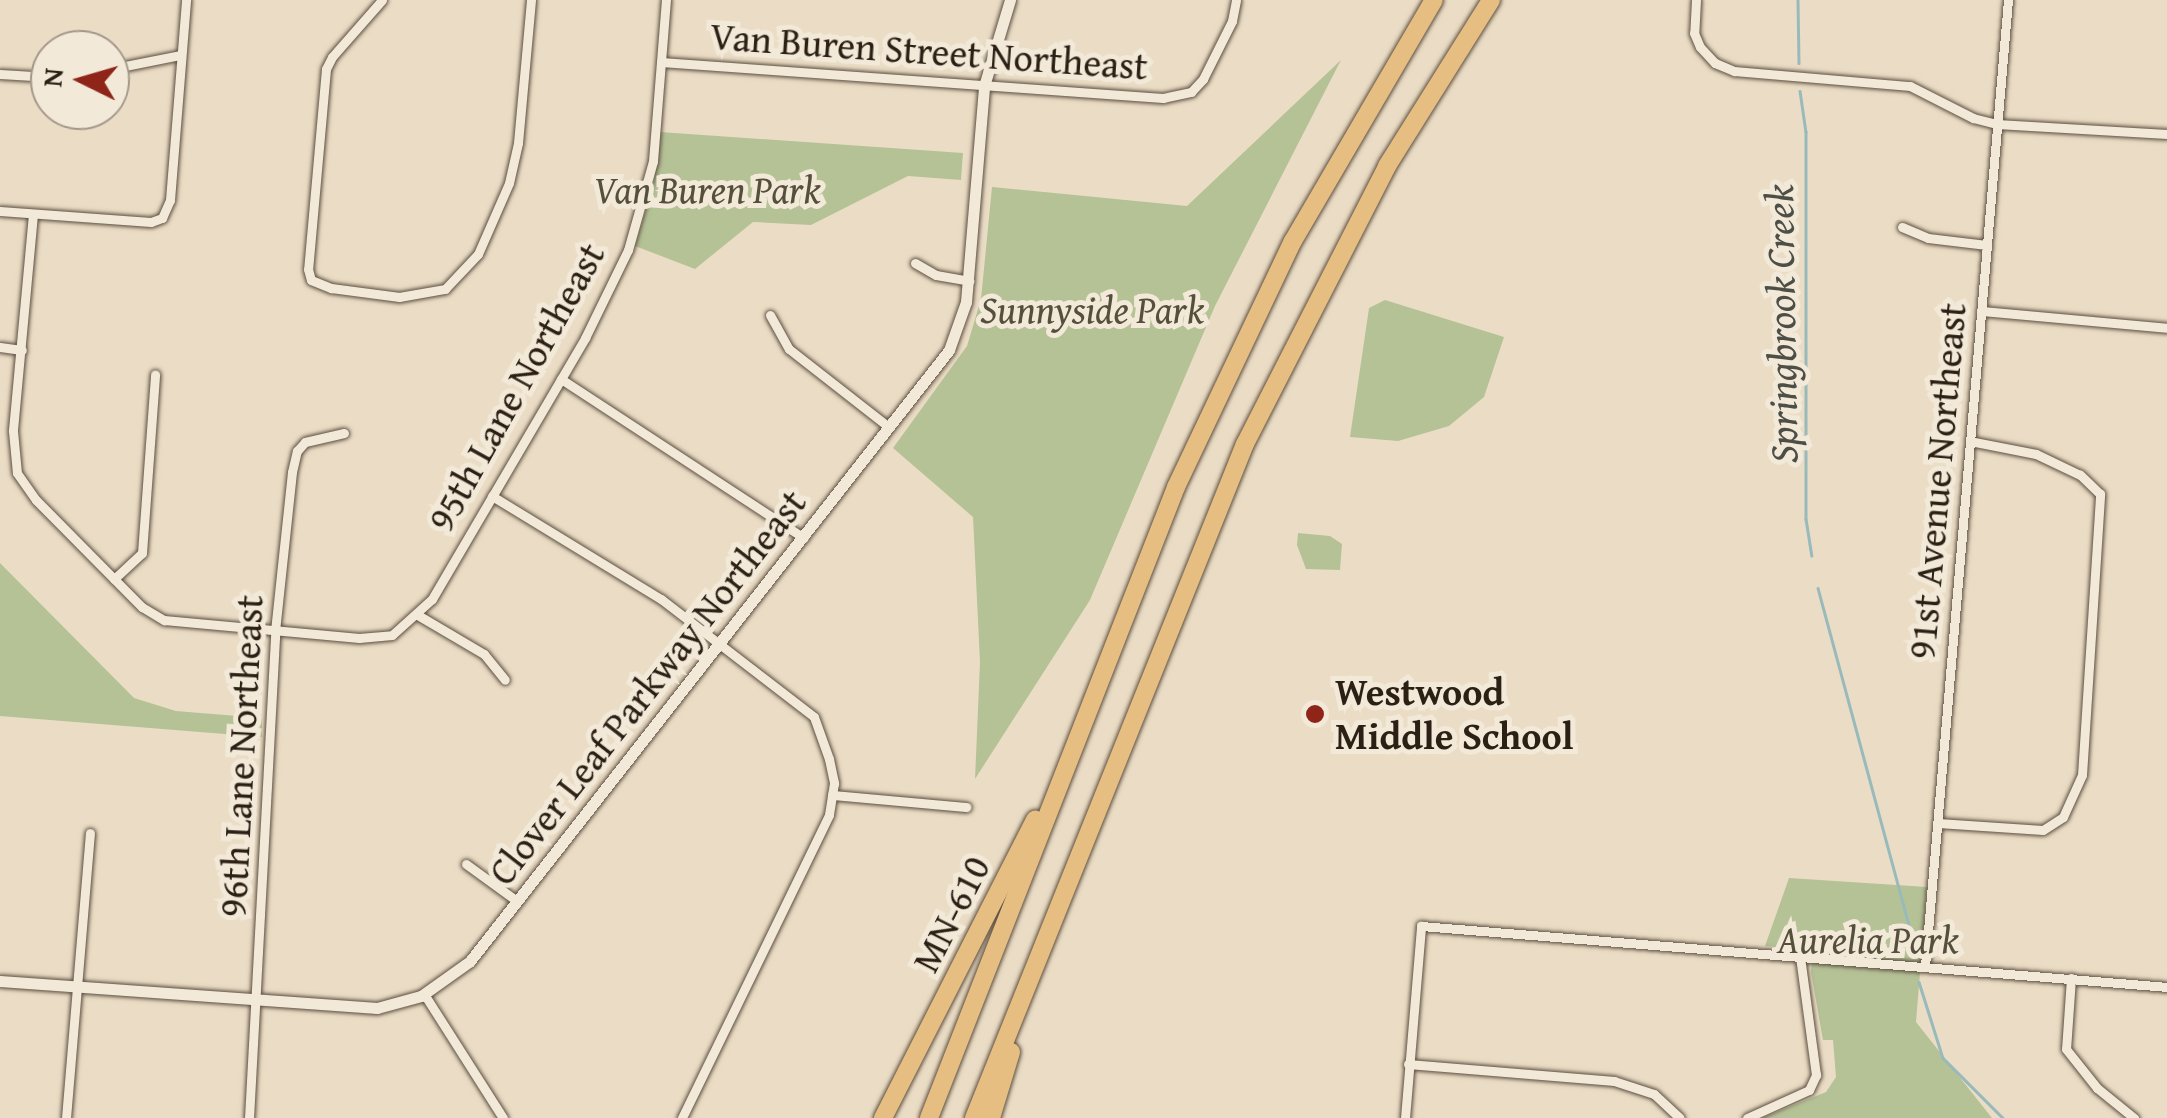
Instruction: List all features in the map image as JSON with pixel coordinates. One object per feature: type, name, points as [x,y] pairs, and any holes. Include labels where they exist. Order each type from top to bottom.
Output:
[{"type":"highway","points":[[928,1118],[1032,859],[1074,738],[1232,363],[1337,161],[1434,0]]},
{"type":"highway","points":[[974,1118],[1246,444],[1387,166],[1490,0]]},
{"type":"highway","name":"MN-610","points":[[883,1118],[1074,738]]},
{"type":"highway","points":[[991,1118],[1048,932]]},
{"type":"street","points":[[0,211],[150,222],[162,218],[170,200],[186,0]]},
{"type":"street","points":[[382,0],[332,56],[326,69],[314,180],[311,280],[331,288],[427,295],[446,289],[478,254],[509,182],[530,0]]},
{"type":"street","name":"95th Lane Northeast","points":[[416,614],[432,598],[561,379],[628,250],[645,199],[666,0]]},
{"type":"street","name":"Clover Leaf Parkway Northeast","points":[[0,980],[377,1008],[424,994],[470,961],[950,350],[962,317],[968,280],[984,86],[1010,0]]},
{"type":"street","name":"Van Buren Street Northeast","points":[[661,62],[1138,98],[1191,92],[1214,58],[1236,0]]},
{"type":"street","points":[[1696,0],[1694,33],[1700,47],[1716,63],[1756,74],[1910,86],[1973,118],[1997,124],[2167,134]]},
{"type":"street","name":"91st Avenue Northeast","points":[[1925,966],[2008,0]]},
{"type":"street","points":[[130,65],[180,55]]},
{"type":"street","points":[[0,74],[30,76]]},
{"type":"street","points":[[508,126],[520,112]]},
{"type":"street","points":[[33,214],[14,431],[17,473],[36,500],[142,608],[164,620],[375,638],[392,635],[416,614],[484,654],[505,680]]},
{"type":"street","points":[[1902,227],[1928,238],[1986,245]]},
{"type":"street","points":[[915,263],[936,275],[968,280]]},
{"type":"street","points":[[1981,311],[2167,328]]},
{"type":"street","points":[[770,315],[789,349],[890,427]]},
{"type":"street","points":[[0,347],[22,350]]},
{"type":"street","points":[[114,579],[142,552],[156,374]]},
{"type":"street","points":[[561,379],[804,538]]},
{"type":"street","name":"96th Lane Northeast","points":[[248,1118],[275,630],[297,451],[305,442],[344,434]]},
{"type":"street","points":[[1938,823],[2042,830],[2062,817],[2082,775],[2100,494],[2080,475],[2036,454],[1970,441]]},
{"type":"street","points":[[492,496],[661,599],[814,718],[830,760],[832,795],[828,816],[682,1118]]},
{"type":"street","points":[[832,795],[966,807]]},
{"type":"street","points":[[66,1118],[90,833]]},
{"type":"street","points":[[466,864],[517,901]]},
{"type":"street","points":[[1405,1118],[1421,926],[2167,987]]},
{"type":"street","points":[[1747,1118],[1809,1090],[1816,1074],[1800,957]]},
{"type":"street","points":[[2071,978],[2066,1049],[2097,1088],[2134,1118]]},
{"type":"street","points":[[424,994],[503,1118]]},
{"type":"street","points":[[1408,1064],[1614,1081],[1654,1094],[1680,1118]]},
{"type":"green space","name":"Sunnyside Park","points":[[1341,60],[1215,306],[1090,600],[975,779],[980,662],[973,517],[893,448],[967,346],[981,299],[992,187],[1187,206]]},
{"type":"green space","name":"Van Buren Park","points":[[660,132],[963,153],[961,180],[908,176],[811,225],[753,222],[695,269],[635,246],[654,182]]},
{"type":"green space","points":[[1385,300],[1504,337],[1484,397],[1449,426],[1398,441],[1350,437],[1369,308]]},
{"type":"green space","points":[[1298,533],[1330,536],[1342,544],[1340,570],[1306,569],[1297,545]]},
{"type":"green space","points":[[0,563],[134,698],[176,711],[262,718],[262,737],[0,716]]},
{"type":"green space","name":"Aurelia Park","points":[[1789,878],[1927,887],[1916,1022],[1992,1118],[1762,1118],[1826,1092],[1836,1077],[1833,1040],[1823,1040],[1811,972],[1813,950],[1765,946]]},
{"type":"waterway","name":"Springbrook Creek","points":[[1798,0],[1799,63]]},
{"type":"waterway","name":"Springbrook Creek","points":[[1800,91],[1806,132],[1806,519],[1812,556]]},
{"type":"waterway","name":"Springbrook Creek","points":[[1818,588],[1913,941]]},
{"type":"waterway","name":"Springbrook Creek","points":[[1919,982],[1943,1058],[2003,1118]]},
{"type":"place","name":"Westwood Middle School","points":[[1315,714]]}]
